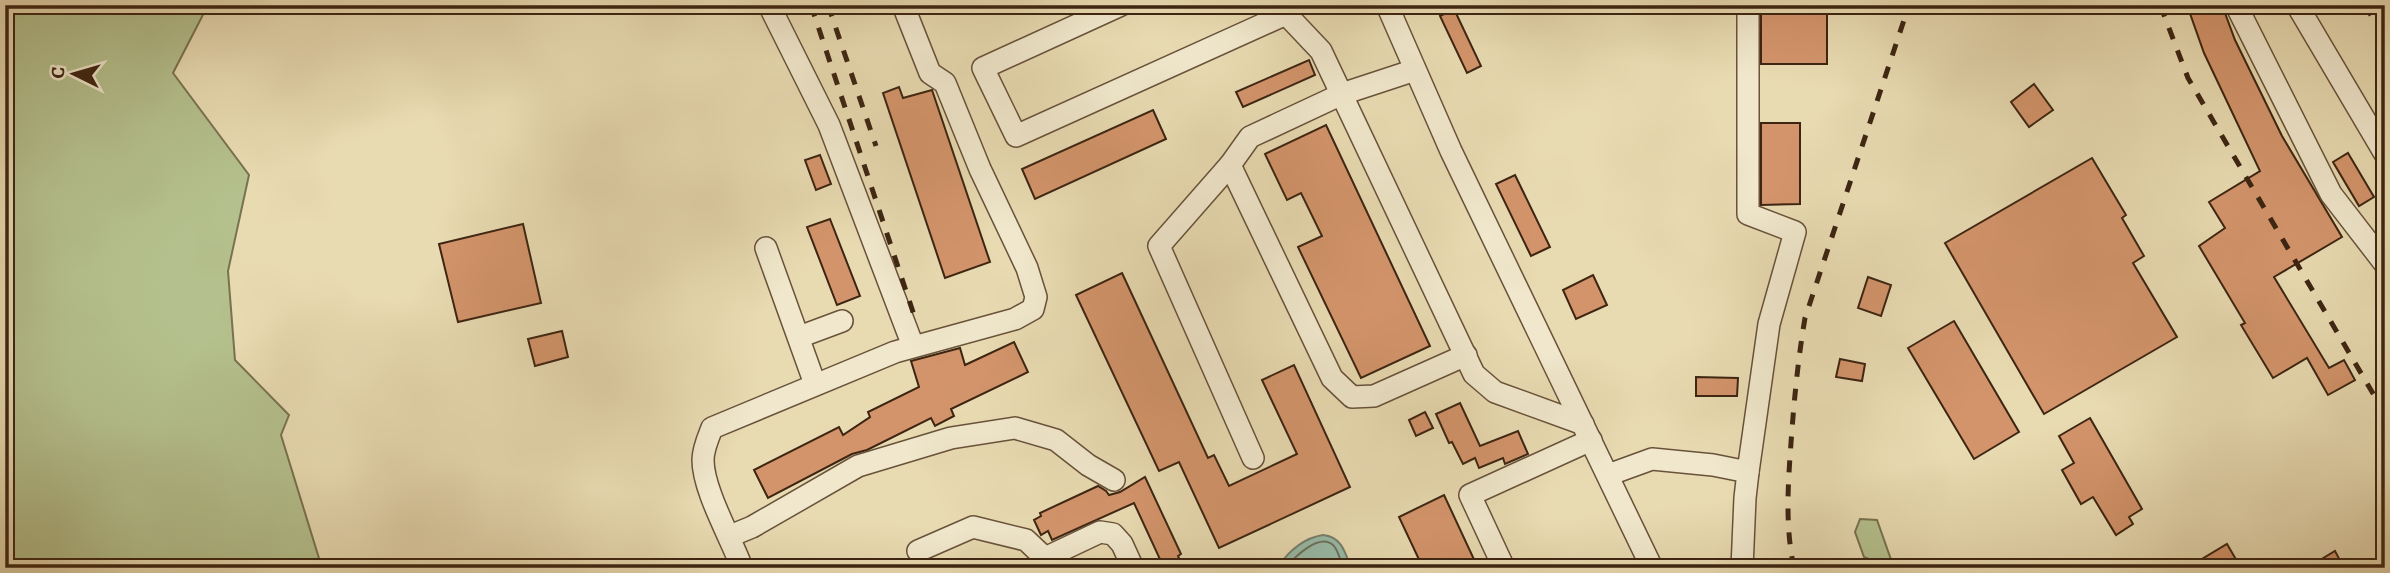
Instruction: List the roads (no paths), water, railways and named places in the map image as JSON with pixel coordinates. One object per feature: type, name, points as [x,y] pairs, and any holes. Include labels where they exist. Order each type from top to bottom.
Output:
[{"type":"street","points":[[769,5],[829,125],[913,346]]},
{"type":"street","points":[[742,568],[711,494],[704,467],[706,441],[712,428],[913,346],[1015,319],[1033,309],[1035,297],[1027,268],[980,169],[945,83],[930,73],[903,5]]},
{"type":"street","points":[[1121,5],[984,68],[1016,136],[1284,10],[1321,51],[1474,374],[1495,392],[1587,432]]},
{"type":"street","points":[[1387,5],[1451,151],[1652,568]]},
{"type":"street","points":[[1742,568],[1745,498],[1769,324],[1795,232],[1748,214],[1748,5]]},
{"type":"street","points":[[2236,5],[2331,194],[2385,264]]},
{"type":"street","points":[[2297,5],[2385,154]]},
{"type":"street","points":[[1254,458],[1158,246],[1230,165],[1250,137],[1342,94],[1415,70]]},
{"type":"street","points":[[1230,165],[1332,378],[1352,397],[1374,396],[1466,355]]},
{"type":"street","points":[[766,248],[815,384]]},
{"type":"street","points":[[799,337],[842,321]]},
{"type":"street","points":[[730,536],[752,527],[858,466],[951,438],[1016,428],[1056,440],[1088,465],[1114,480]]},
{"type":"street","points":[[1504,568],[1470,495],[1587,432]]},
{"type":"street","points":[[1608,475],[1652,459],[1713,465],[1748,472]]},
{"type":"street","points":[[918,551],[973,527],[1026,540],[1047,563],[1100,532],[1113,534],[1122,544],[1133,568]]},
{"type":"water","points":[[1323,535],[1339,542],[1351,568],[1277,568],[1297,547],[1309,539]]},
{"type":"railway","points":[[811,5],[914,315]]},
{"type":"railway","points":[[828,5],[876,146]]},
{"type":"railway","points":[[1794,568],[1788,521],[1789,474],[1796,380],[1805,318],[1909,5]]},
{"type":"railway","points":[[2162,5],[2188,78],[2385,414]]},
{"type":"railway","points":[[2365,5],[2385,39]]}]
